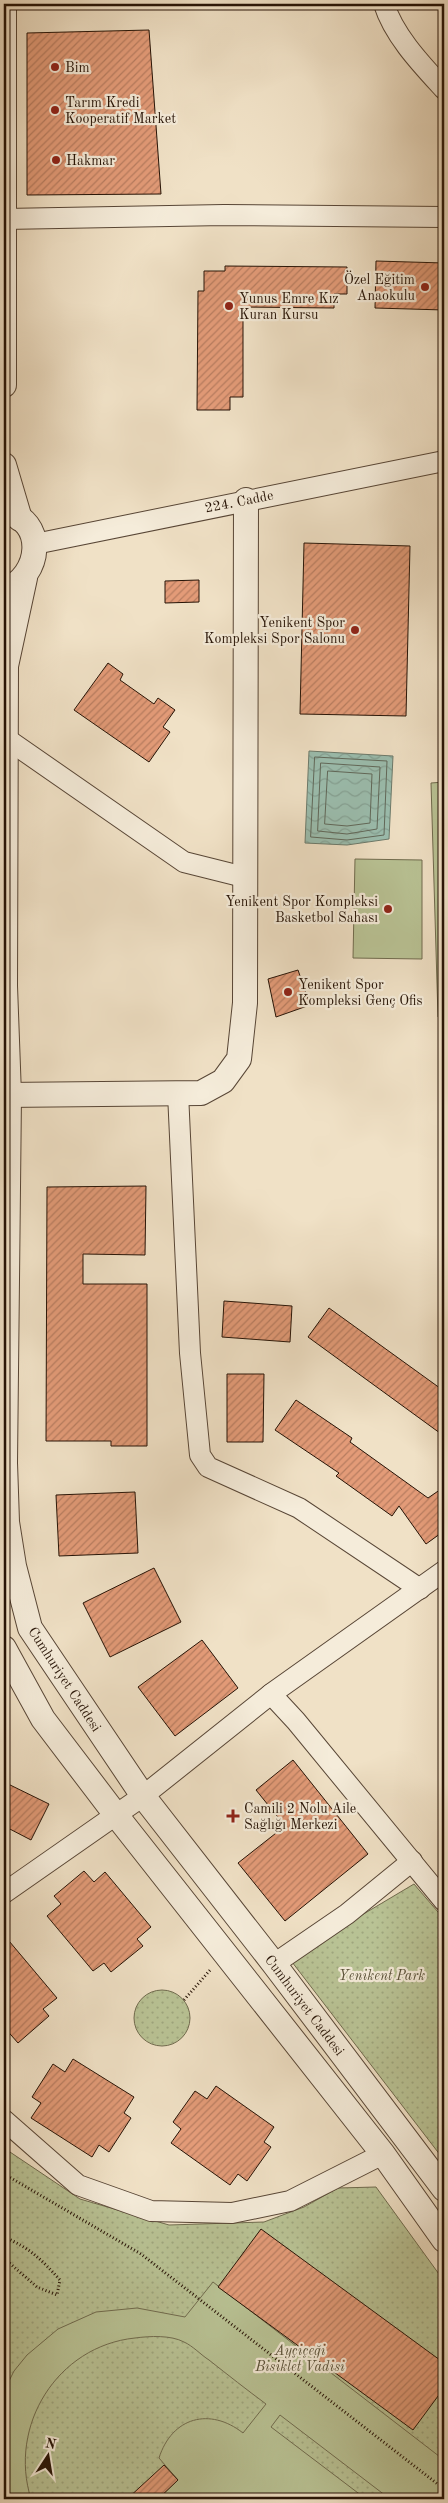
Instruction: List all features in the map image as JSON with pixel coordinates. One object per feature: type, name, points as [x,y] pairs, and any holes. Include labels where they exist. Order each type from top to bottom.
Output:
[{"type":"street","points":[[384,4],[388,18],[424,68],[444,89]]},
{"type":"street","points":[[4,6],[4,385]]},
{"type":"street","points":[[4,219],[224,215],[444,217]]},
{"type":"street","name":"224. Cadde","points":[[35,544],[444,461]]},
{"type":"street","points":[[4,465],[12,516],[32,535],[35,544]]},
{"type":"street","points":[[6,1095],[202,1093],[223,1081],[239,1059],[245,1004],[246,500]]},
{"type":"street","name":"Cumhuriyet Caddesi","points":[[35,544],[35,556],[25,578],[6,666],[4,737],[6,1095],[5,1464],[6,1522],[14,1566],[30,1628],[143,1796],[274,1964],[444,2189]]},
{"type":"street","points":[[4,590],[16,586],[25,578]]},
{"type":"street","points":[[4,737],[184,862],[244,877]]},
{"type":"street","points":[[178,1092],[190,1353],[200,1455],[208,1467],[299,1508],[420,1589]]},
{"type":"street","points":[[4,1892],[143,1796],[271,1694],[444,1571]]},
{"type":"street","points":[[4,1648],[43,1719],[116,1815],[383,2154],[444,2240]]},
{"type":"street","points":[[271,1694],[296,1721],[444,1901]]},
{"type":"street","points":[[274,1964],[347,1914],[412,1861]]},
{"type":"street","points":[[4,2120],[78,2185],[152,2211],[232,2212],[290,2200],[383,2154]]},
{"type":"path","points":[[184,2000],[225,1954]]},
{"type":"path","points":[[4,2174],[141,2254],[444,2489]]},
{"type":"path","points":[[4,2237],[24,2245],[40,2258],[60,2280],[58,2295],[37,2287],[8,2261],[4,2261]]},
{"type":"green space","points":[[444,782],[444,1016],[438,1017],[431,783]]},
{"type":"green space","name":"Yenikent Spor Kompleksi Basketbol Sahası","points":[[355,859],[422,860],[422,959],[353,958]]},
{"type":"green space","name":"Yenikent Park","points":[[414,1884],[444,1919],[444,2160],[292,1962],[340,1928]]},
{"type":"green space","points":[[162,1990],[173,1992],[182,1998],[188,2007],[190,2018],[188,2029],[182,2038],[173,2044],[162,2046],[151,2044],[142,2038],[136,2029],[134,2018],[136,2007],[142,1998],[151,1992]]},
{"type":"green space","name":"Ayçiçeği Bisiklet Vadisi","points":[[4,2148],[80,2199],[169,2225],[264,2222],[304,2207],[338,2188],[376,2187],[444,2281],[444,2499],[4,2499]]},
{"type":"green space","points":[[213,2282],[444,2460],[444,2499],[390,2499],[280,2415],[271,2427],[366,2499],[158,2499],[178,2480],[159,2458],[165,2444],[173,2433],[183,2425],[194,2420],[205,2419],[218,2420],[243,2433],[266,2404],[194,2348],[173,2338],[154,2337],[135,2338],[107,2344],[83,2356],[62,2373],[45,2394],[33,2418],[27,2444],[26,2471],[31,2499],[4,2499],[4,2391],[14,2371],[27,2355],[58,2329],[96,2312],[137,2308],[185,2317]]},
{"type":"water","points":[[309,751],[393,756],[389,839],[347,845],[305,843]]},
{"type":"building","points":[[149,30],[161,194],[27,195],[27,33]]},
{"type":"building","points":[[376,261],[444,263],[444,310],[375,308]]},
{"type":"building","points":[[225,266],[347,267],[347,294],[334,294],[334,308],[243,307],[243,397],[230,397],[230,410],[197,410],[198,291],[204,291],[204,271],[225,271]]},
{"type":"building","name":"Yenikent Spor Kompleksi Spor Salonu","points":[[304,543],[410,546],[406,716],[300,714]]},
{"type":"building","points":[[199,580],[199,602],[165,603],[165,581]]},
{"type":"building","points":[[108,663],[123,674],[120,680],[154,704],[158,698],[175,710],[163,727],[170,732],[149,762],[74,710]]},
{"type":"building","name":"Yenikent Spor Kompleksi Genç Ofis","points":[[298,970],[310,1005],[276,1017],[268,979]]},
{"type":"building","points":[[146,1186],[145,1255],[83,1254],[83,1284],[147,1284],[147,1446],[111,1446],[111,1441],[46,1441],[47,1187]]},
{"type":"building","points":[[224,1301],[292,1306],[290,1342],[222,1337]]},
{"type":"building","points":[[329,1308],[444,1391],[444,1436],[308,1337]]},
{"type":"building","points":[[227,1374],[264,1374],[263,1442],[227,1442]]},
{"type":"building","points":[[296,1400],[352,1438],[350,1442],[428,1498],[444,1487],[444,1531],[426,1544],[399,1506],[392,1516],[336,1476],[339,1473],[275,1430]]},
{"type":"building","points":[[135,1492],[138,1553],[59,1556],[56,1495]]},
{"type":"building","points":[[154,1568],[181,1622],[110,1657],[83,1603]]},
{"type":"building","points":[[202,1640],[238,1688],[175,1736],[138,1687]]},
{"type":"building","points":[[293,1760],[368,1854],[285,1921],[238,1863],[285,1826],[256,1790]]},
{"type":"building","points":[[4,1782],[49,1804],[31,1840],[4,1826]]},
{"type":"building","points":[[84,1871],[94,1882],[105,1872],[151,1927],[137,1939],[143,1946],[111,1972],[104,1963],[93,1971],[47,1916],[61,1904],[54,1896]]},
{"type":"building","points":[[4,1935],[57,1998],[43,2009],[49,2016],[18,2043],[4,2027]]},
{"type":"building","points":[[73,2059],[134,2097],[124,2113],[131,2118],[109,2152],[99,2145],[92,2157],[31,2118],[41,2103],[32,2097],[53,2064],[65,2072]]},
{"type":"building","points":[[216,2086],[274,2127],[264,2142],[271,2147],[247,2181],[238,2174],[230,2185],[171,2143],[181,2129],[173,2122],[195,2091],[207,2099]]},
{"type":"building","points":[[261,2229],[444,2363],[444,2388],[413,2430],[218,2287]]},
{"type":"building","points":[[164,2465],[178,2480],[158,2499],[127,2499]]},
{"type":"place","name":"Bim","points":[[55,67]]},
{"type":"place","name":"Tarım Kredi Kooperatif Market","points":[[55,110]]},
{"type":"place","name":"Hakmar","points":[[56,160]]},
{"type":"place","name":"Özel Eğitim Anaokulu","points":[[425,287]]},
{"type":"place","name":"Yunus Emre Kız Kuran Kursu","points":[[229,306]]},
{"type":"place","name":"Yenikent Spor Kompleksi Spor Salonu","points":[[355,630]]},
{"type":"place","name":"Yenikent Spor Kompleksi Basketbol Sahası","points":[[388,909]]},
{"type":"place","name":"Yenikent Spor Kompleksi Genç Ofis","points":[[288,992]]},
{"type":"place","name":"Camili 2 Nolu Aile Sağlığı Merkezi","points":[[233,1816]]}]
